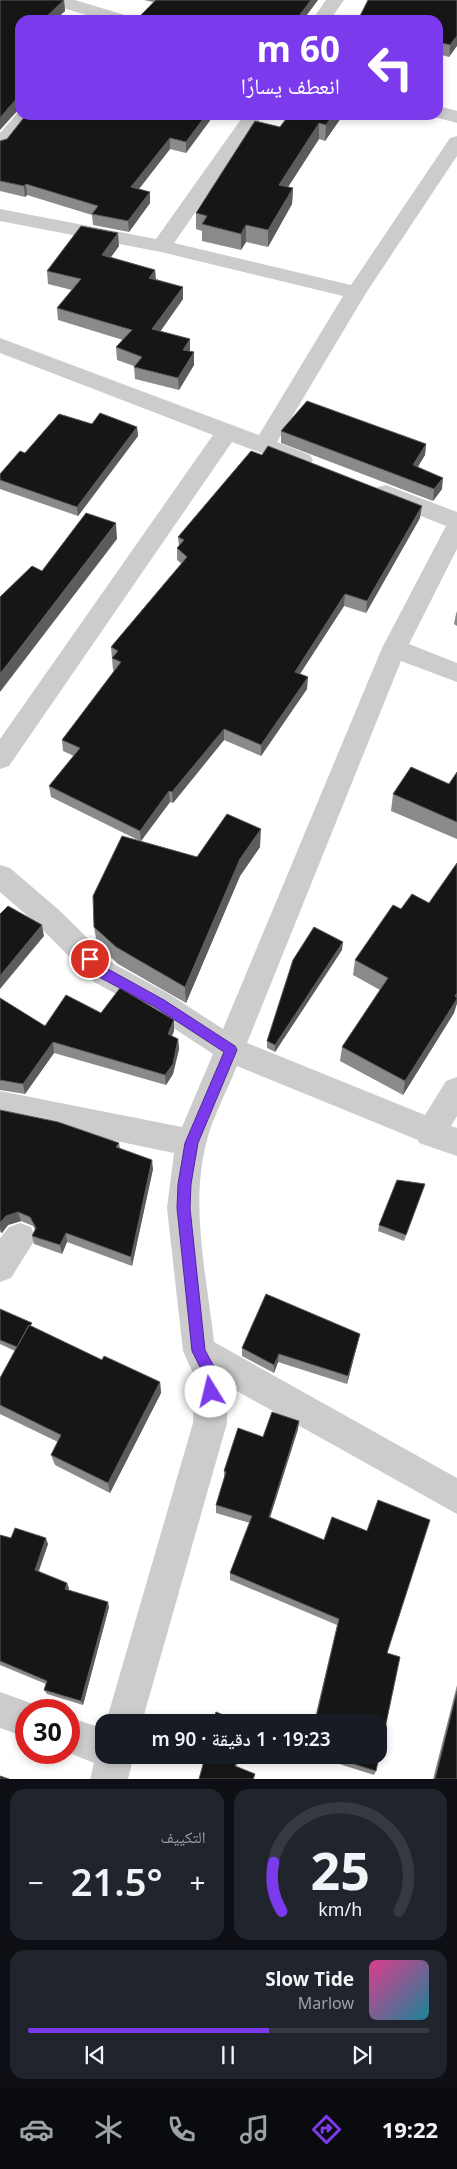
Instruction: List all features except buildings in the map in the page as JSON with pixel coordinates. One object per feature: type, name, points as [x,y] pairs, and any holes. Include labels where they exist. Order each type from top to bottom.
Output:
[{"type":"street","points":[[56,0],[97,11]]},
{"type":"street","points":[[324,15],[335,0]]},
{"type":"street","points":[[443,113],[457,117]]},
{"type":"street","points":[[0,146],[20,120]]},
{"type":"street","points":[[161,246],[250,120]]},
{"type":"street","points":[[264,445],[356,294],[457,142]]},
{"type":"street","points":[[0,215],[161,246],[356,294]]},
{"type":"street","points":[[0,345],[319,467]]},
{"type":"street","points":[[0,759],[226,433]]},
{"type":"street","points":[[365,485],[457,521]]},
{"type":"street","points":[[126,1714],[210,1423],[212,1376],[199,1351],[183,1208],[184,1184],[191,1143],[231,1050],[394,648],[457,526]]},
{"type":"street","points":[[394,648],[457,673]]},
{"type":"street","points":[[0,876],[49,918],[104,973],[159,1004],[231,1050],[430,1133],[457,1142]]},
{"type":"street","points":[[430,1133],[457,1090]]},
{"type":"street","points":[[0,1104],[191,1143]]},
{"type":"street","points":[[0,1267],[5,1256],[20,1238]]},
{"type":"street","points":[[199,1351],[457,1497]]},
{"type":"street","points":[[0,1710],[15,1715]]},
{"type":"street","points":[[80,1739],[95,1745]]},
{"type":"street","points":[[109,1779],[112,1764]]},
{"type":"route","points":[[90,959],[104,973],[159,1004],[231,1050],[191,1143],[184,1184],[183,1208],[191,1266],[199,1351],[212,1376],[211,1392]]}]
